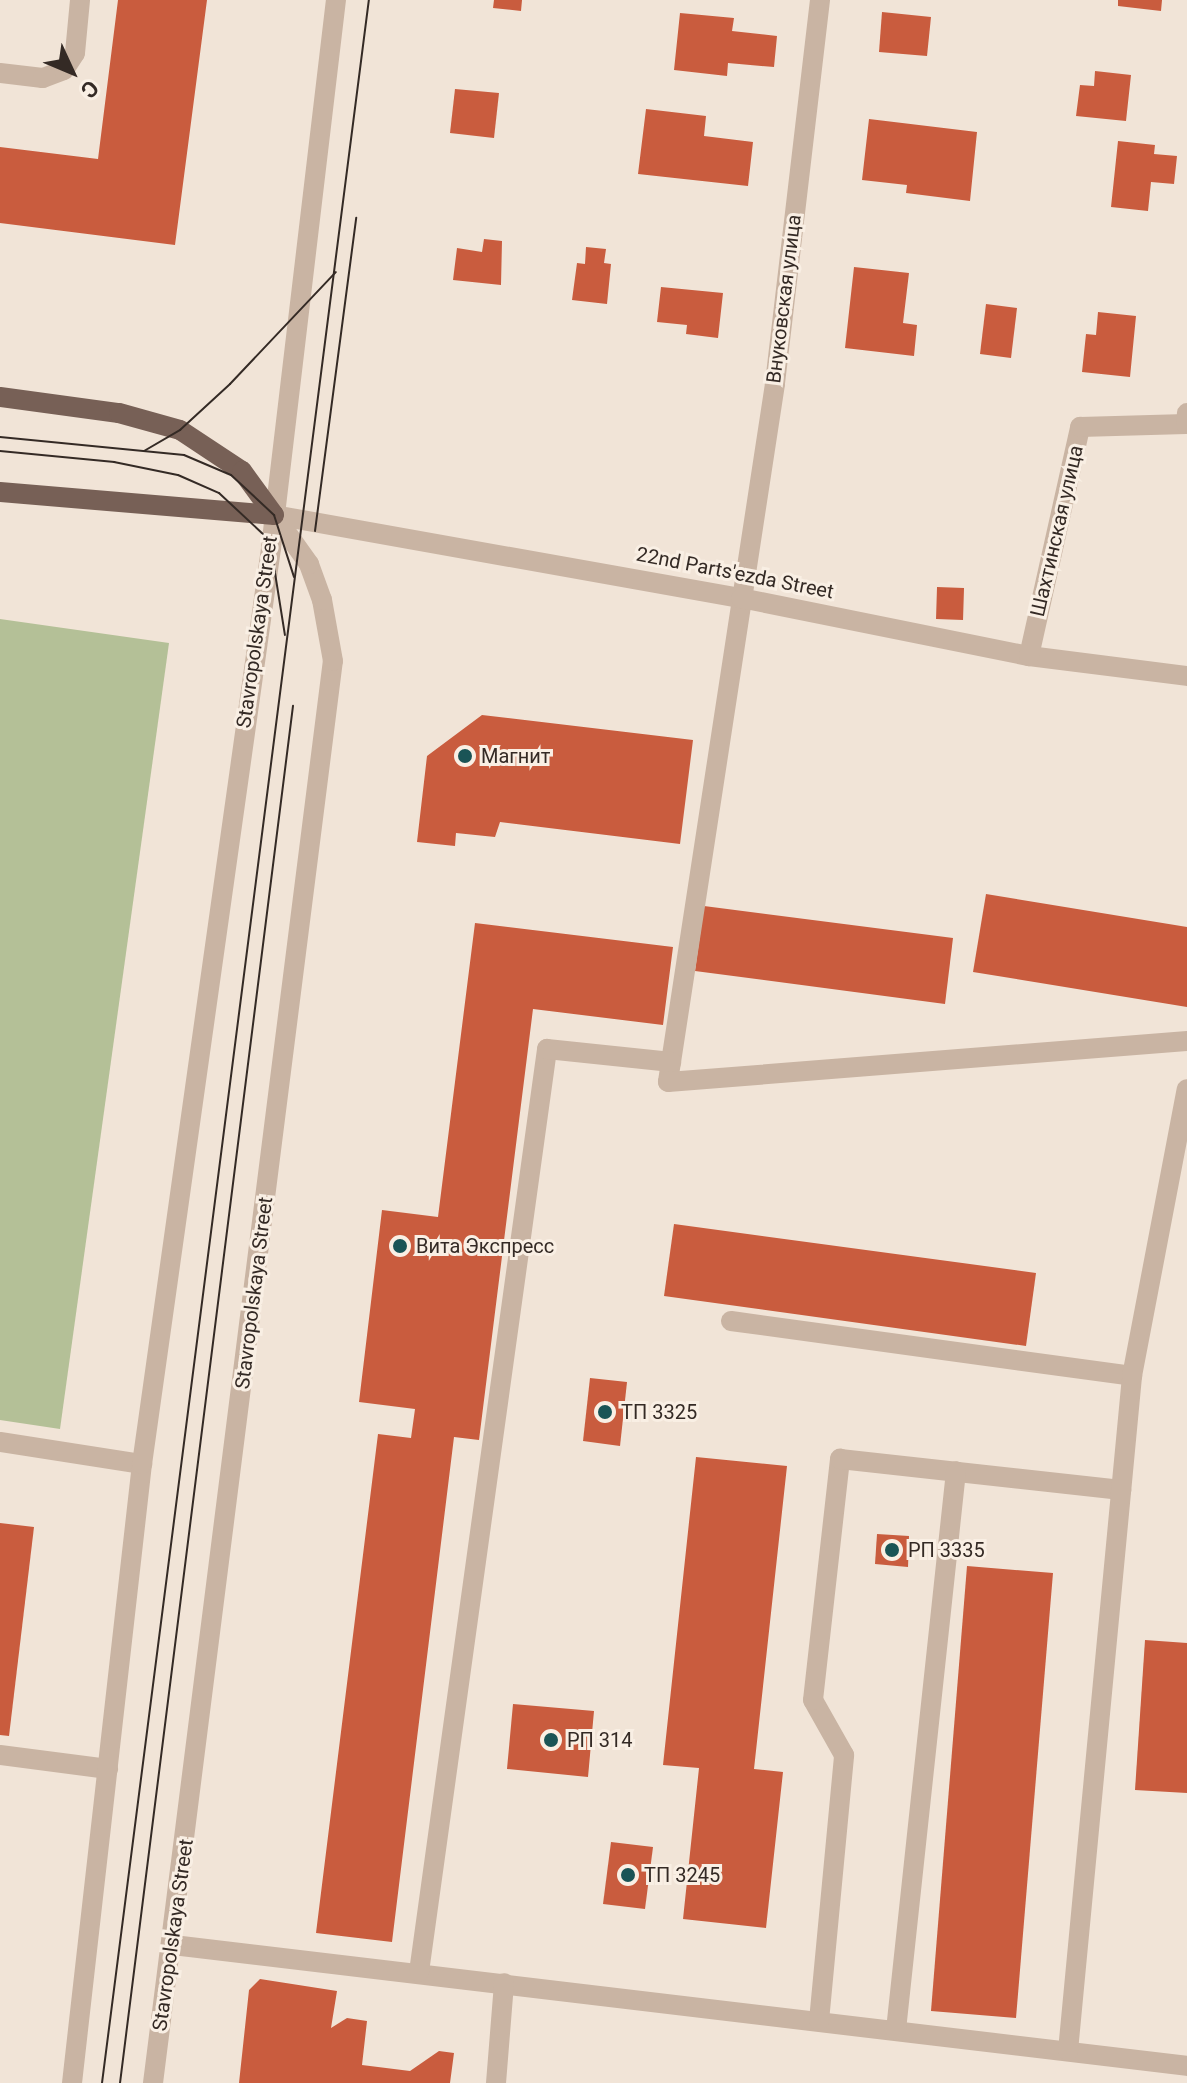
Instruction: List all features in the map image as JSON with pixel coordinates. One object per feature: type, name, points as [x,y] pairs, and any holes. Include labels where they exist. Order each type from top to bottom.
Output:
[{"type":"main road","points":[[0,397],[119,413],[180,430],[242,471],[274,515]]},
{"type":"main road","name":"22nd Parts'ezda Street","points":[[0,492],[274,515]]},
{"type":"street","points":[[0,73],[43,78],[64,70],[75,53],[80,0]]},
{"type":"street","name":"Stavropolskaya Street","points":[[72,2083],[142,1464],[274,515],[336,0]]},
{"type":"street","name":"Внуковская улица","points":[[671,1062],[775,384],[820,0]]},
{"type":"street","name":"Шахтинская улица","points":[[1029,656],[1080,427],[1186,424],[1187,413]]},
{"type":"street","name":"Stavropolskaya Street","points":[[153,2083],[173,1945],[333,661],[322,600],[309,564],[274,515]]},
{"type":"street","name":"22nd Parts'ezda Street","points":[[274,515],[741,598],[1029,656],[1187,676]]},
{"type":"street","points":[[419,1972],[547,1049],[671,1062],[668,1082],[1187,1041]]},
{"type":"street","points":[[1068,2051],[1132,1376],[1187,1089]]},
{"type":"street","points":[[731,1321],[1132,1376]]},
{"type":"street","points":[[0,1442],[142,1464]]},
{"type":"street","points":[[819,2021],[844,1755],[813,1700],[840,1459],[1121,1490]]},
{"type":"street","points":[[896,2030],[956,1471]]},
{"type":"street","points":[[0,1755],[108,1769]]},
{"type":"street","points":[[173,1945],[1187,2066]]},
{"type":"street","points":[[496,2083],[504,1983]]},
{"type":"green space","points":[[0,619],[169,643],[60,1429],[0,1420]]},
{"type":"building","points":[[118,0],[207,0],[175,245],[0,223],[0,147],[98,159]]},
{"type":"building","points":[[494,0],[522,0],[521,11],[493,8]]},
{"type":"building","points":[[1118,0],[1162,0],[1161,11],[1118,6]]},
{"type":"building","points":[[882,12],[931,17],[927,56],[879,52]]},
{"type":"building","points":[[680,13],[734,18],[732,31],[777,36],[774,67],[728,63],[727,76],[674,70]]},
{"type":"building","points":[[1095,71],[1131,75],[1126,121],[1076,116],[1080,85],[1094,86]]},
{"type":"building","points":[[455,89],[499,93],[494,138],[450,133]]},
{"type":"building","points":[[646,109],[706,116],[704,136],[753,142],[748,186],[638,174]]},
{"type":"building","points":[[869,119],[977,132],[970,201],[906,193],[907,185],[862,180]]},
{"type":"building","points":[[1118,141],[1155,145],[1154,154],[1177,156],[1174,184],[1151,182],[1148,211],[1111,207]]},
{"type":"building","points":[[484,239],[502,241],[501,285],[453,280],[457,248],[482,252]]},
{"type":"building","points":[[586,247],[606,249],[604,263],[611,264],[607,304],[572,300],[577,263],[585,264]]},
{"type":"building","points":[[854,267],[909,273],[903,323],[917,325],[914,356],[845,348]]},
{"type":"building","points":[[661,287],[723,293],[718,338],[686,334],[687,325],[657,322]]},
{"type":"building","points":[[986,304],[1017,308],[1011,358],[980,354]]},
{"type":"building","points":[[1098,312],[1136,316],[1130,377],[1082,372],[1086,334],[1096,335]]},
{"type":"building","points":[[937,587],[964,588],[963,620],[936,619]]},
{"type":"building","points":[[482,715],[693,740],[680,844],[500,822],[495,837],[456,833],[455,846],[417,842],[427,756]]},
{"type":"building","points":[[986,894],[1187,927],[1187,1007],[973,972]]},
{"type":"building","points":[[704,906],[953,938],[945,1004],[695,971]]},
{"type":"building","points":[[475,923],[673,947],[663,1025],[533,1009],[479,1440],[454,1437],[392,1942],[316,1933],[378,1434],[411,1438],[415,1409],[359,1402],[382,1210],[438,1217]]},
{"type":"building","points":[[674,1224],[1036,1273],[1026,1346],[664,1296]]},
{"type":"building","name":"ТП 3325","points":[[590,1378],[627,1382],[620,1446],[583,1441]]},
{"type":"building","points":[[696,1457],[787,1466],[754,1769],[783,1772],[766,1928],[683,1919],[699,1768],[663,1765]]},
{"type":"building","points":[[0,1523],[34,1527],[9,1736],[0,1735]]},
{"type":"building","name":"РП 3335","points":[[877,1534],[909,1536],[908,1567],[875,1564]]},
{"type":"building","points":[[967,1566],[1053,1573],[1016,2018],[931,2011]]},
{"type":"building","points":[[1145,1640],[1187,1643],[1187,1793],[1135,1790]]},
{"type":"building","name":"РП 314","points":[[513,1704],[594,1711],[588,1777],[507,1769]]},
{"type":"building","name":"ТП 3245","points":[[611,1842],[653,1847],[645,1909],[603,1904]]},
{"type":"building","points":[[260,1979],[337,1991],[331,2028],[347,2018],[367,2021],[362,2065],[410,2071],[439,2051],[454,2053],[450,2083],[239,2083],[249,1990]]},
{"type":"tram line","points":[[102,2083],[369,0]]},
{"type":"tram line","points":[[315,531],[356,218]]},
{"type":"tram line","points":[[144,451],[180,430],[230,384],[336,272]]},
{"type":"tram line","points":[[0,437],[184,455],[231,475],[274,515],[294,577]]},
{"type":"tram line","points":[[0,451],[114,462],[178,475],[219,493],[263,534],[271,548],[285,635]]},
{"type":"tram line","points":[[120,2083],[293,706]]},
{"type":"place","name":"Магнит","points":[[465,756]]},
{"type":"place","name":"Вита Экспресс","points":[[400,1246]]},
{"type":"place","name":"ТП 3325","points":[[605,1412]]},
{"type":"place","name":"РП 3335","points":[[892,1550]]},
{"type":"place","name":"РП 314","points":[[551,1740]]},
{"type":"place","name":"ТП 3245","points":[[628,1875]]}]
